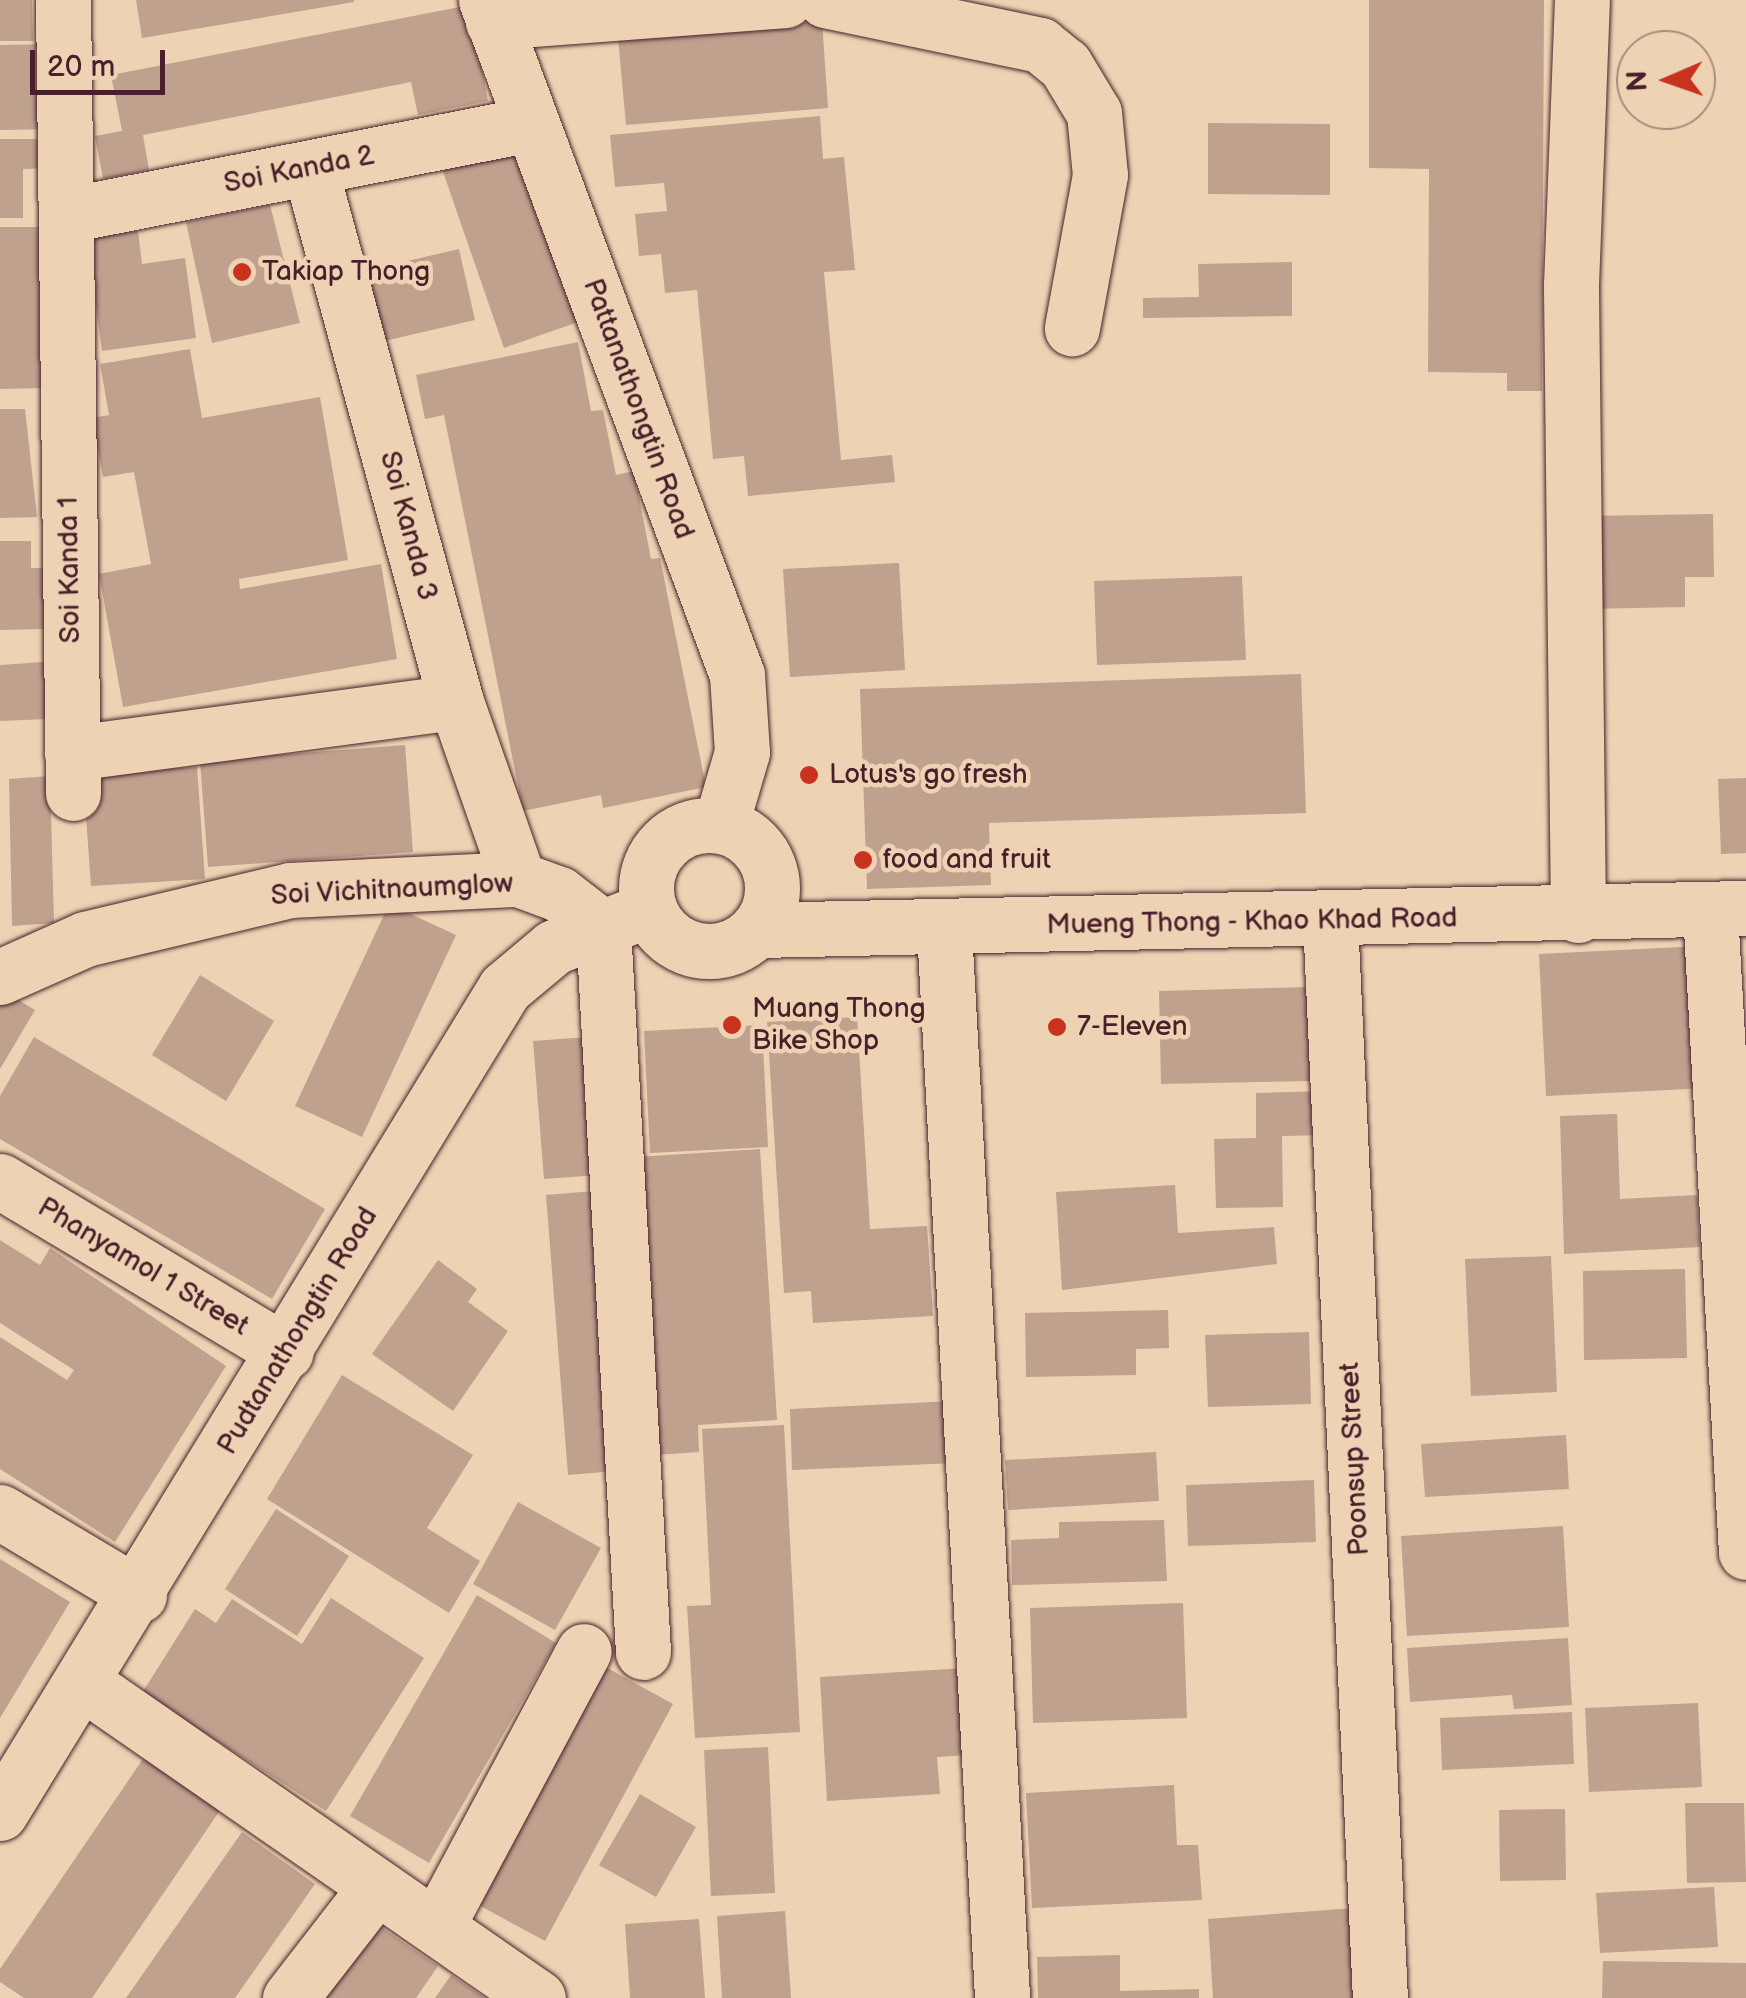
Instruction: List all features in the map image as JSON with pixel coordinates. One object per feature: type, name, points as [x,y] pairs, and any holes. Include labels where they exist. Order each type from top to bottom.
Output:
[{"type":"street","name":"Soi Kanda 1","points":[[63,0],[73,773],[456,702]]},
{"type":"street","points":[[489,11],[785,0]]},
{"type":"street","points":[[825,0],[966,14],[1040,44],[1066,65],[1094,113],[1100,175],[1072,328]]},
{"type":"street","points":[[1578,915],[1572,285],[1582,0]]},
{"type":"street","name":"Pattanathongtin Road","points":[[489,11],[737,675],[742,752],[721,824]]},
{"type":"street","name":"Soi Kanda 2","points":[[67,215],[532,124]]},
{"type":"street","name":"Soi Kanda 3","points":[[310,168],[456,702],[518,879]]},
{"type":"street","points":[[626,918],[698,951],[731,948],[758,930],[773,900],[770,866],[752,838],[721,824],[688,826],[660,845],[626,918],[643,1652]]},
{"type":"street","name":"Soi Vichitnaumglow","points":[[0,977],[76,926],[290,890],[518,879],[626,918]]},
{"type":"street","points":[[1728,910],[1746,1552]]},
{"type":"street","name":"Mueng Thong - Khao Khad Road","points":[[758,930],[1728,910]]},
{"type":"street","name":"Pudtanathongtin Road","points":[[0,1813],[85,1684],[505,988],[554,947],[626,918]]},
{"type":"street","name":"Poonsup Street","points":[[1330,920],[1380,1998]]},
{"type":"street","points":[[944,928],[1002,1998]]},
{"type":"street","name":"Phanyamol 1 Street","points":[[0,1181],[286,1352]]},
{"type":"street","points":[[0,1512],[139,1595]]},
{"type":"street","points":[[438,1922],[584,1651]]},
{"type":"street","points":[[85,1684],[376,1886],[438,1922],[538,1998]]},
{"type":"street","points":[[290,1998],[376,1886]]},
{"type":"building","points":[[0,0],[32,0],[33,41],[0,41]]},
{"type":"building","points":[[136,0],[354,0],[354,2],[142,38]]},
{"type":"building","points":[[1369,0],[1544,0],[1542,391],[1507,391],[1507,373],[1428,372],[1429,169],[1369,168]]},
{"type":"building","points":[[470,5],[488,101],[418,115],[411,82],[143,135],[149,170],[103,179],[95,136],[122,131],[111,75]]},
{"type":"building","points":[[822,21],[828,108],[626,125],[618,38]]},
{"type":"building","points":[[54,44],[55,129],[0,130],[0,45]]},
{"type":"building","points":[[820,116],[823,159],[844,157],[855,270],[824,272],[841,460],[892,455],[895,482],[748,496],[744,456],[713,459],[697,290],[665,293],[661,254],[639,256],[635,214],[667,211],[664,183],[615,187],[610,135]]},
{"type":"building","points":[[1208,123],[1330,124],[1330,195],[1208,194]]},
{"type":"building","points":[[0,139],[56,139],[56,168],[23,169],[23,218],[0,218]]},
{"type":"building","points":[[519,142],[581,321],[504,348],[442,169]]},
{"type":"building","name":"Takiap Thong","points":[[270,205],[300,323],[212,343],[186,222]]},
{"type":"building","points":[[0,227],[44,227],[45,388],[0,389]]},
{"type":"building","points":[[138,231],[142,264],[185,258],[196,338],[102,351],[87,238]]},
{"type":"building","points":[[459,249],[475,320],[380,342],[364,271]]},
{"type":"building","points":[[1292,262],[1292,316],[1143,318],[1143,298],[1199,297],[1198,264]]},
{"type":"building","points":[[578,342],[591,411],[603,410],[616,475],[634,471],[651,559],[660,558],[706,787],[603,808],[601,795],[523,811],[444,415],[425,419],[416,375]]},
{"type":"building","points":[[190,349],[202,418],[320,397],[348,560],[239,579],[240,589],[381,564],[397,659],[123,707],[99,574],[151,564],[134,472],[103,477],[92,418],[109,415],[100,364]]},
{"type":"building","points":[[0,409],[25,409],[37,517],[0,518]]},
{"type":"building","points":[[1713,514],[1714,577],[1685,577],[1685,607],[1586,609],[1585,516]]},
{"type":"building","points":[[0,541],[31,541],[31,568],[46,568],[46,629],[0,630]]},
{"type":"building","points":[[899,563],[905,670],[790,677],[783,569]]},
{"type":"building","points":[[1242,576],[1246,660],[1097,665],[1094,581]]},
{"type":"building","points":[[44,662],[47,719],[0,721],[0,665]]},
{"type":"building","points":[[1301,674],[1306,813],[989,823],[991,885],[867,889],[860,689]]},
{"type":"building","points":[[405,745],[413,852],[208,867],[200,761]]},
{"type":"building","points":[[197,767],[205,879],[91,886],[83,774]]},
{"type":"building","points":[[50,776],[54,923],[12,926],[9,779]]},
{"type":"building","points":[[1746,778],[1746,853],[1721,854],[1718,779]]},
{"type":"building","points":[[389,904],[456,935],[362,1137],[295,1106]]},
{"type":"building","points":[[1702,946],[1709,1088],[1546,1096],[1539,954]]},
{"type":"building","points":[[200,975],[274,1021],[226,1101],[152,1055]]},
{"type":"building","points":[[1310,987],[1312,1081],[1161,1084],[1159,991]]},
{"type":"building","points":[[0,989],[35,1010],[0,1069]]},
{"type":"building","points":[[857,1017],[870,1229],[927,1226],[933,1316],[813,1323],[811,1291],[784,1293],[767,1022]]},
{"type":"building","points":[[762,1025],[768,1147],[650,1153],[644,1031]]},
{"type":"building","points":[[34,1037],[325,1209],[272,1299],[0,1139],[0,1096]]},
{"type":"building","points":[[588,1037],[599,1175],[544,1179],[533,1041]]},
{"type":"building","points":[[1329,1091],[1330,1135],[1282,1136],[1283,1207],[1216,1208],[1214,1139],[1256,1138],[1256,1093]]},
{"type":"building","points":[[1617,1114],[1620,1199],[1697,1195],[1700,1247],[1564,1254],[1560,1116]]},
{"type":"building","points":[[760,1149],[777,1420],[698,1425],[699,1452],[656,1455],[637,1157]]},
{"type":"building","points":[[1175,1185],[1178,1233],[1274,1227],[1277,1264],[1062,1290],[1056,1192]]},
{"type":"building","points":[[594,1191],[616,1471],[568,1475],[546,1195]]},
{"type":"building","points":[[0,1240],[40,1265],[50,1248],[226,1366],[115,1542],[0,1469],[0,1337],[67,1380],[74,1370],[0,1323]]},
{"type":"building","points":[[1551,1256],[1557,1392],[1471,1396],[1465,1259]]},
{"type":"building","points":[[438,1260],[477,1289],[468,1302],[508,1331],[453,1411],[372,1354]]},
{"type":"building","points":[[1685,1269],[1687,1358],[1584,1360],[1583,1271]]},
{"type":"building","points":[[1168,1310],[1169,1348],[1136,1349],[1136,1375],[1026,1377],[1025,1313]]},
{"type":"building","points":[[1309,1332],[1311,1404],[1208,1407],[1205,1335]]},
{"type":"building","points":[[342,1375],[473,1455],[427,1528],[480,1561],[449,1613],[267,1499]]},
{"type":"building","points":[[953,1401],[956,1463],[792,1470],[790,1409]]},
{"type":"building","points":[[784,1425],[800,1732],[695,1738],[687,1606],[711,1605],[702,1429]]},
{"type":"building","points":[[1566,1435],[1569,1489],[1425,1497],[1421,1444]]},
{"type":"building","points":[[1156,1452],[1159,1501],[1008,1510],[1005,1460]]},
{"type":"building","points":[[1314,1480],[1316,1542],[1188,1546],[1186,1485]]},
{"type":"building","points":[[518,1502],[601,1548],[555,1630],[473,1584]]},
{"type":"building","points":[[276,1509],[349,1556],[297,1636],[225,1589]]},
{"type":"building","points":[[1164,1520],[1167,1581],[1012,1585],[1011,1540],[1059,1538],[1059,1522]]},
{"type":"building","points":[[1563,1526],[1569,1627],[1407,1636],[1401,1536]]},
{"type":"building","points":[[0,1559],[70,1602],[0,1718]]},
{"type":"building","points":[[477,1595],[556,1643],[429,1863],[350,1816]]},
{"type":"building","points":[[331,1598],[424,1658],[326,1811],[142,1693],[195,1609],[216,1623],[232,1599],[302,1644]]},
{"type":"building","points":[[1183,1603],[1187,1718],[1033,1723],[1030,1608]]},
{"type":"building","points":[[1568,1638],[1572,1705],[1514,1709],[1512,1695],[1410,1702],[1407,1648]]},
{"type":"building","points":[[602,1665],[673,1704],[545,1941],[473,1902]]},
{"type":"building","points":[[965,1668],[970,1755],[937,1757],[940,1794],[827,1801],[820,1677]]},
{"type":"building","points":[[1698,1703],[1702,1787],[1589,1792],[1585,1708]]},
{"type":"building","points":[[1572,1712],[1574,1764],[1442,1770],[1440,1718]]},
{"type":"building","points":[[768,1747],[775,1893],[711,1896],[704,1750]]},
{"type":"building","points":[[149,1750],[225,1803],[92,1998],[24,1998],[0,1982],[0,1969]]},
{"type":"building","points":[[1174,1785],[1177,1845],[1198,1845],[1202,1900],[1032,1908],[1026,1793]]},
{"type":"building","points":[[640,1794],[696,1827],[656,1897],[599,1865]]},
{"type":"building","points":[[1685,1803],[1744,1803],[1746,1882],[1687,1883]]},
{"type":"building","points":[[1565,1809],[1566,1880],[1500,1881],[1499,1810]]},
{"type":"building","points":[[242,1832],[315,1884],[235,1998],[126,1998]]},
{"type":"building","points":[[1714,1887],[1718,1947],[1600,1953],[1596,1893]]},
{"type":"building","points":[[1368,1907],[1374,1998],[1213,1998],[1208,1919]]},
{"type":"building","points":[[785,1911],[791,1998],[722,1998],[717,1916]]},
{"type":"building","points":[[369,1919],[438,1966],[416,1998],[314,1998]]},
{"type":"building","points":[[699,1919],[705,1998],[630,1998],[625,1924]]},
{"type":"building","points":[[1120,1955],[1120,1991],[1199,1989],[1199,1998],[1038,1998],[1037,1957]]},
{"type":"building","points":[[1603,1961],[1746,1963],[1746,1998],[1602,1998]]},
{"type":"building","points":[[451,1975],[485,1998],[435,1998]]},
{"type":"place","name":"Takiap Thong","points":[[242,272]]},
{"type":"place","name":"Lotus's go fresh","points":[[809,775]]},
{"type":"place","name":"food and fruit","points":[[863,860]]},
{"type":"place","name":"Muang Thong Bike Shop","points":[[732,1025]]},
{"type":"place","name":"7-Eleven","points":[[1057,1027]]}]
